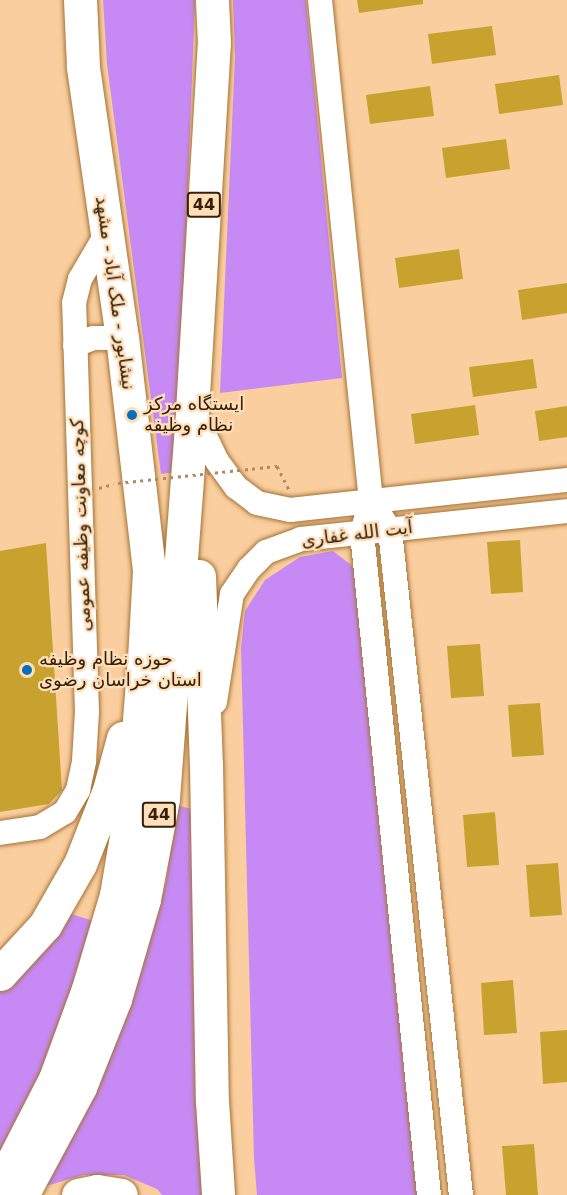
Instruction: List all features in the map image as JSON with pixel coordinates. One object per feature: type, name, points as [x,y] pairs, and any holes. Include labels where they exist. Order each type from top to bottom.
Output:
[{"type":"highway","name":"نیشابور - ملک آباد - مشهد","points":[[80,0],[83,66],[122,338],[149,570],[144,658]]},
{"type":"highway","name":"44","points":[[22,1195],[80,1087],[115,999],[144,899],[162,798],[175,664],[192,411],[214,43],[212,0]]},
{"type":"highway","name":"44","points":[[192,411],[206,764],[212,1101],[218,1195]]},
{"type":"highway","name":"44","points":[[0,1186],[55,1079],[88,989],[116,895],[133,794],[144,658]]},
{"type":"highway","points":[[0,974],[45,925],[80,864],[109,790],[144,658]]},
{"type":"highway","points":[[78,1195],[97,1191],[121,1195]]},
{"type":"street","points":[[320,0],[371,501],[362,532],[429,1195]]},
{"type":"street","name":"کوچه معاونت وظیفه عمومی","points":[[0,833],[40,827],[65,812],[78,790],[84,761],[87,712],[74,303],[80,279],[107,233]]},
{"type":"street","points":[[75,345],[93,338],[122,338]]},
{"type":"street","name":"آیت الله غفاری","points":[[192,411],[217,461],[236,487],[257,503],[290,510],[567,480]]},
{"type":"street","points":[[371,501],[390,530],[461,1195]]},
{"type":"street","name":"آیت الله غفاری","points":[[206,764],[224,634],[232,594],[266,552],[301,539],[567,511]]},
{"type":"street","points":[[418,1088],[450,1084]]},
{"type":"path","points":[[96,489],[118,483],[277,466],[289,485]]},
{"type":"shaded area","points":[[103,0],[195,0],[177,472],[161,474],[107,64]]},
{"type":"shaded area","points":[[233,0],[306,0],[342,378],[220,393],[235,56]]},
{"type":"shaded area","points":[[333,551],[355,568],[422,1195],[257,1195],[254,1158],[241,648],[245,611],[265,580],[300,557]]},
{"type":"shaded area","points":[[176,805],[191,809],[205,1195],[162,1195],[157,1189],[124,1175],[83,1175],[46,1186],[91,1096],[132,1001],[166,882]]},
{"type":"shaded area","points":[[68,913],[97,922],[41,1080],[0,1157],[0,991],[19,975]]},
{"type":"building","points":[[357,0],[423,0],[423,4],[359,13]]},
{"type":"building","points":[[492,26],[496,55],[432,64],[428,34]]},
{"type":"building","points":[[559,75],[563,105],[499,114],[495,84]]},
{"type":"building","points":[[430,86],[434,116],[370,124],[366,95]]},
{"type":"building","points":[[506,139],[510,169],[446,178],[442,148]]},
{"type":"building","points":[[459,249],[463,279],[399,288],[395,258]]},
{"type":"building","points":[[567,283],[567,313],[522,320],[518,290]]},
{"type":"building","points":[[533,359],[537,388],[473,397],[469,367]]},
{"type":"building","points":[[475,405],[479,435],[415,444],[411,414]]},
{"type":"building","points":[[567,406],[567,437],[539,441],[535,411]]},
{"type":"building","points":[[520,540],[523,592],[491,594],[487,542]]},
{"type":"building","name":"حوزه نظام وظیفه استان خراسان رضوی","points":[[46,543],[62,790],[49,804],[0,812],[0,551]]},
{"type":"building","points":[[480,644],[484,696],[451,698],[447,646]]},
{"type":"building","points":[[540,703],[544,755],[512,757],[508,705]]},
{"type":"building","points":[[495,812],[499,865],[467,867],[463,815]]},
{"type":"building","points":[[558,863],[562,915],[530,917],[526,865]]},
{"type":"building","points":[[513,980],[517,1033],[484,1035],[481,983]]},
{"type":"building","points":[[567,1030],[567,1082],[543,1084],[540,1032]]},
{"type":"building","points":[[534,1144],[538,1195],[506,1195],[502,1146]]},
{"type":"place","name":"ایستگاه مرکز نظام وظیفه","points":[[132,415]]},
{"type":"place","name":"حوزه نظام وظیفه استان خراسان رضوی","points":[[27,670]]}]
